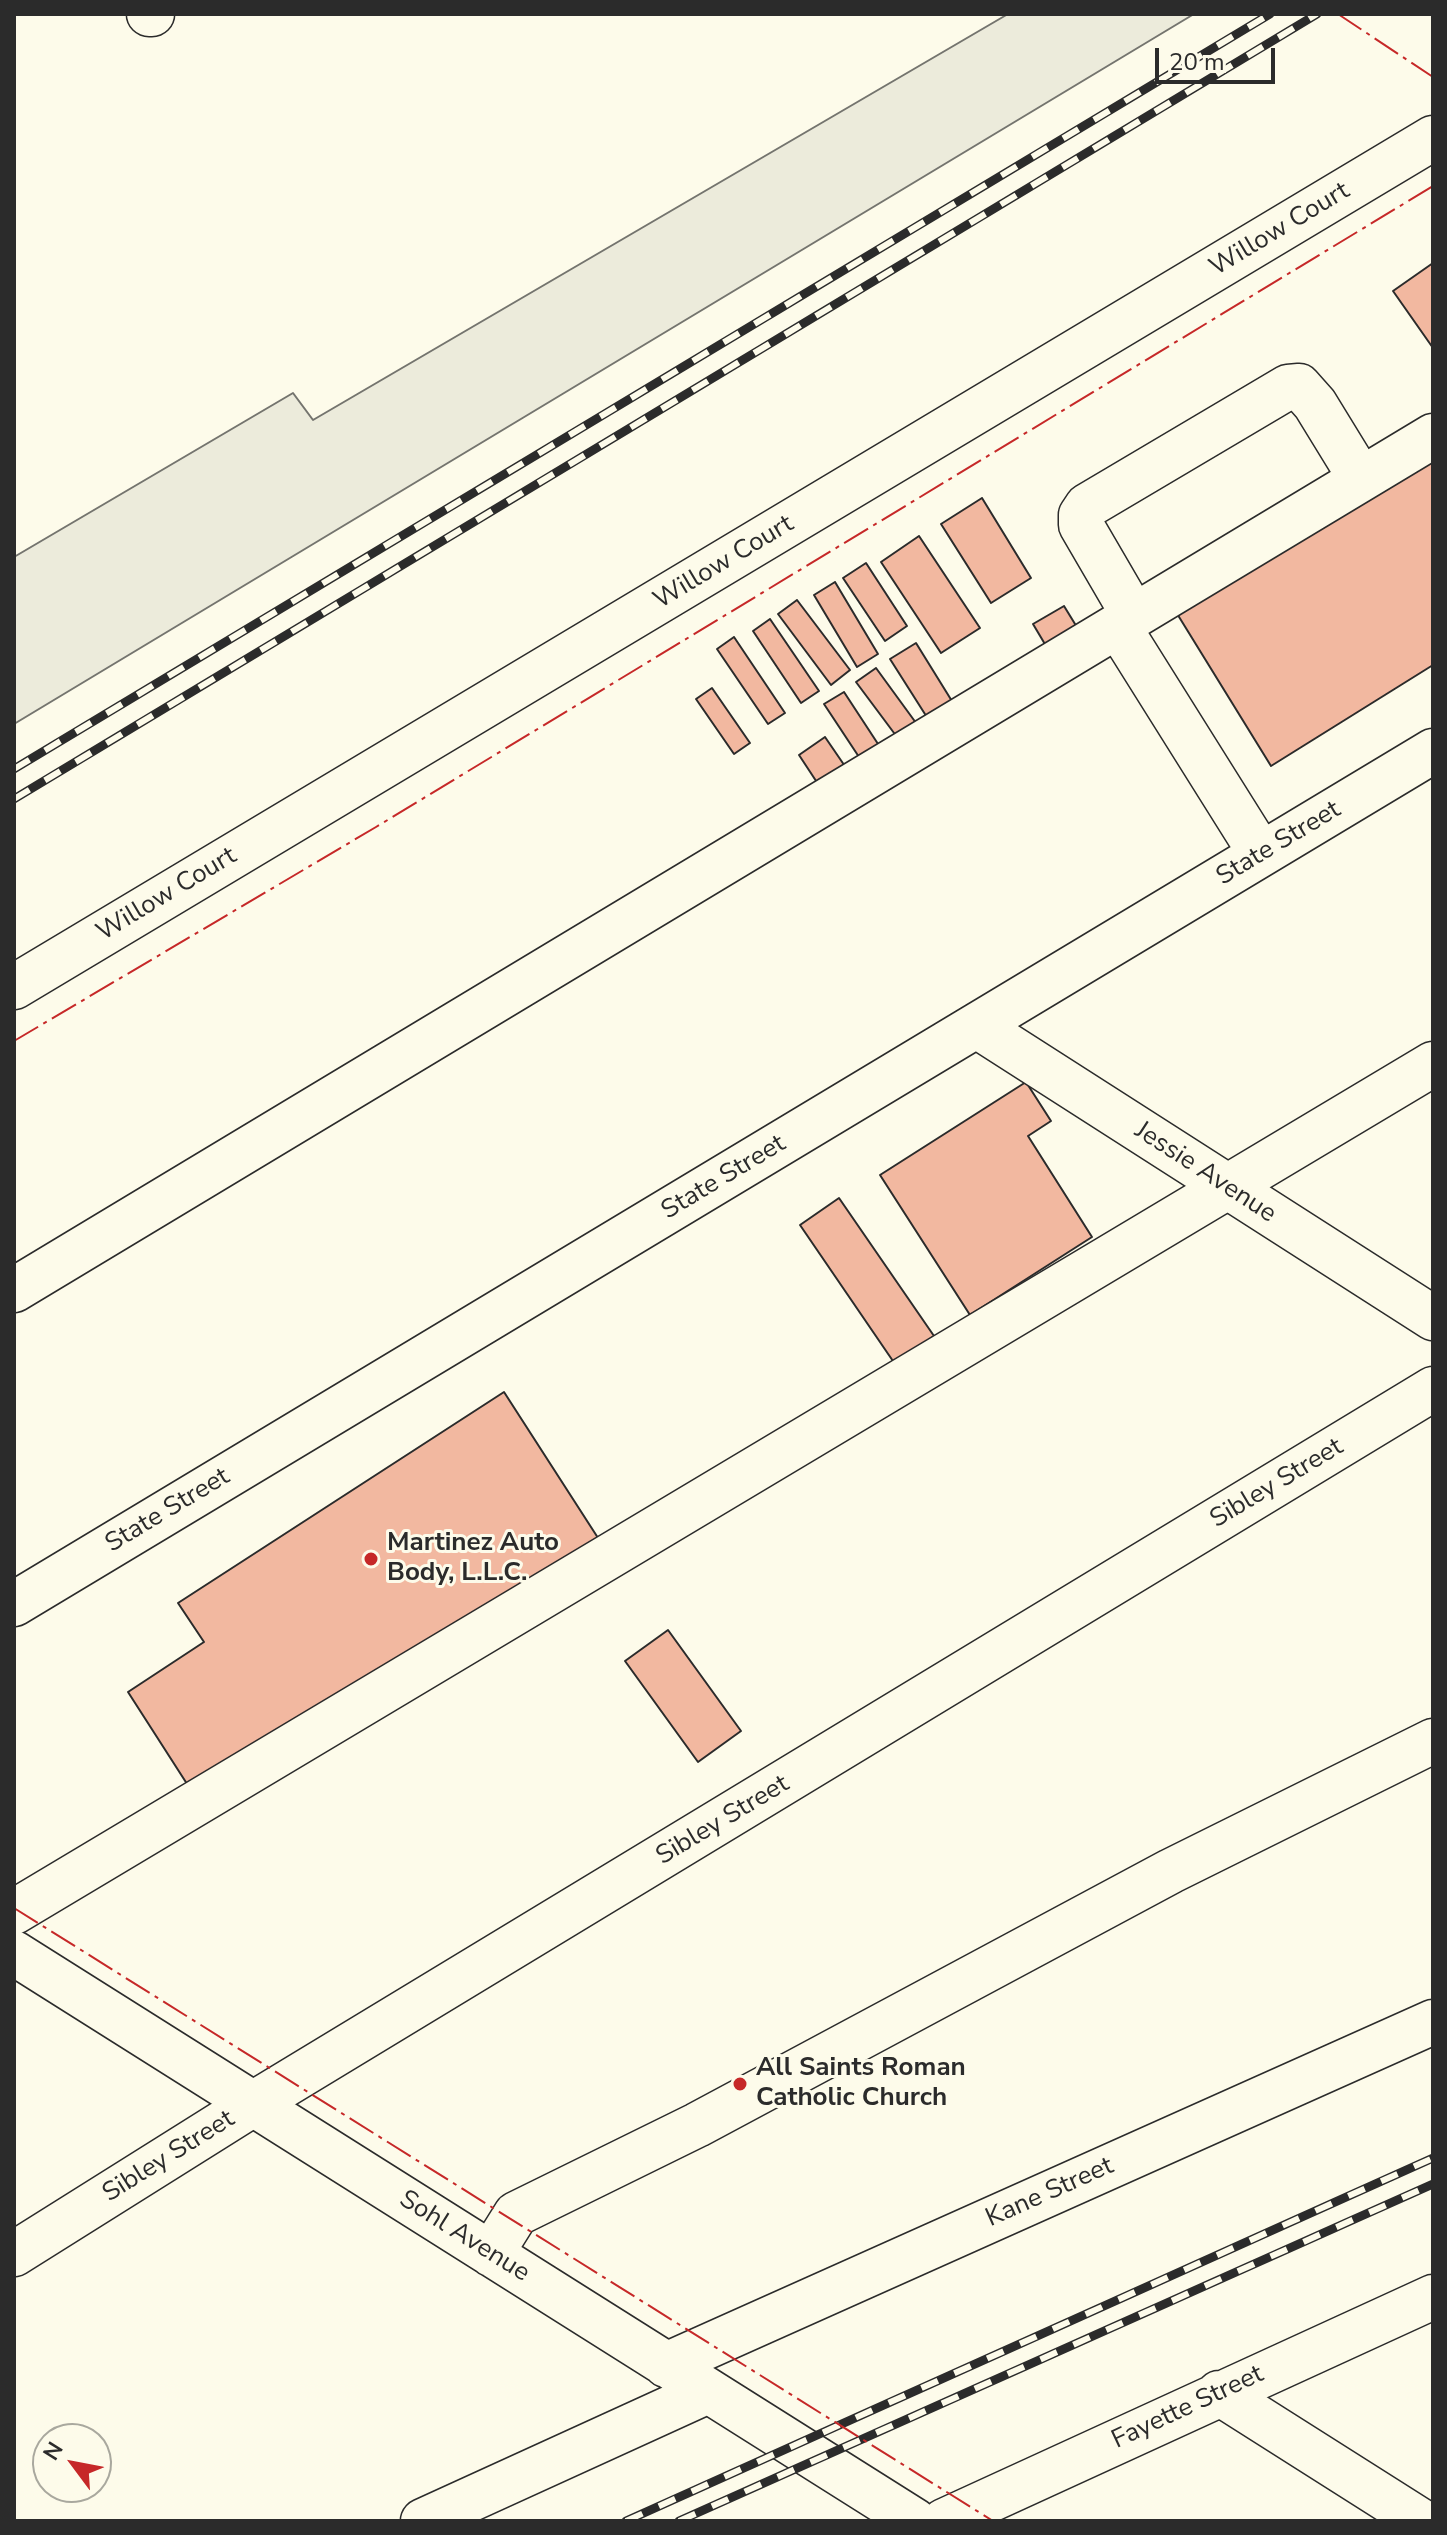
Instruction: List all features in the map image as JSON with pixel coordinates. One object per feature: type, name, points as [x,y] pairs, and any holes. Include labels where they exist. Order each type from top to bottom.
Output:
[{"type":"street","name":"Willow Court","points":[[14,987],[1433,138]]},
{"type":"street","points":[[1261,854],[1126,621],[1081,525],[1081,515],[1087,506],[1288,387],[1299,386],[1315,404],[1361,479]]},
{"type":"street","points":[[14,1290],[1433,436]]},
{"type":"street","name":"State Street","points":[[14,1604],[1433,751]]},
{"type":"street","name":"Jessie Avenue","points":[[977,1026],[1433,1318]]},
{"type":"street","points":[[14,1912],[1433,1064]]},
{"type":"street","name":"Sibley Street","points":[[14,2254],[253,2104],[1433,1389]]},
{"type":"street","points":[[491,2254],[516,2214],[697,2125],[1171,1871],[1433,1741]]},
{"type":"street","name":"Sohl Avenue","points":[[14,1953],[915,2521]]},
{"type":"street","name":"Kane Street","points":[[666,2365],[1433,2022]]},
{"type":"street","name":"Fayette Street","points":[[944,2521],[1433,2297]]},
{"type":"street","points":[[423,2521],[708,2391]]},
{"type":"street","points":[[1219,2393],[1421,2521]]},
{"type":"shaded area","points":[[1008,14],[1194,14],[14,724],[14,557],[293,393],[313,420]]},
{"type":"building","points":[[1433,263],[1433,348],[1393,291]]},
{"type":"building","points":[[1433,452],[1433,665],[1271,766],[1176,612]]},
{"type":"building","points":[[982,498],[1031,578],[991,603],[941,524]]},
{"type":"building","points":[[919,536],[980,628],[941,653],[881,562]]},
{"type":"building","points":[[866,563],[907,626],[885,641],[843,578]]},
{"type":"building","points":[[835,582],[878,654],[857,667],[814,595]]},
{"type":"building","points":[[797,600],[850,670],[831,685],[778,614]]},
{"type":"building","points":[[1064,606],[1083,637],[1052,656],[1033,624]]},
{"type":"building","points":[[770,619],[819,691],[801,703],[753,631]]},
{"type":"building","points":[[734,637],[785,713],[768,724],[717,649]]},
{"type":"building","points":[[916,643],[955,706],[930,722],[890,659]]},
{"type":"building","points":[[876,668],[919,727],[900,741],[856,682]]},
{"type":"building","points":[[712,688],[750,743],[734,754],[696,699]]},
{"type":"building","points":[[844,692],[880,747],[861,760],[824,704]]},
{"type":"building","points":[[825,737],[851,775],[824,793],[799,755]]},
{"type":"building","points":[[1026,1082],[1051,1121],[1028,1136],[1092,1237],[970,1315],[880,1175]]},
{"type":"building","points":[[839,1198],[934,1336],[895,1364],[800,1225]]},
{"type":"building","points":[[504,1392],[600,1541],[198,1801],[128,1692],[204,1642],[178,1603]]},
{"type":"building","points":[[668,1630],[741,1731],[698,1762],[625,1661]]},
{"type":"railway","points":[[14,769],[1270,14]]},
{"type":"railway","points":[[14,799],[1317,14]]},
{"type":"railway","points":[[626,2521],[1433,2158]]},
{"type":"railway","points":[[679,2521],[1433,2184]]},
{"type":"power","points":[[1338,14],[1433,77]]},
{"type":"power","points":[[14,1041],[376,827],[1433,186]]},
{"type":"power","points":[[14,1908],[993,2521]]},
{"type":"place","name":"Martinez Auto Body, L.L.C.","points":[[371,1559]]},
{"type":"place","name":"All Saints Roman Catholic Church","points":[[740,2084]]}]
